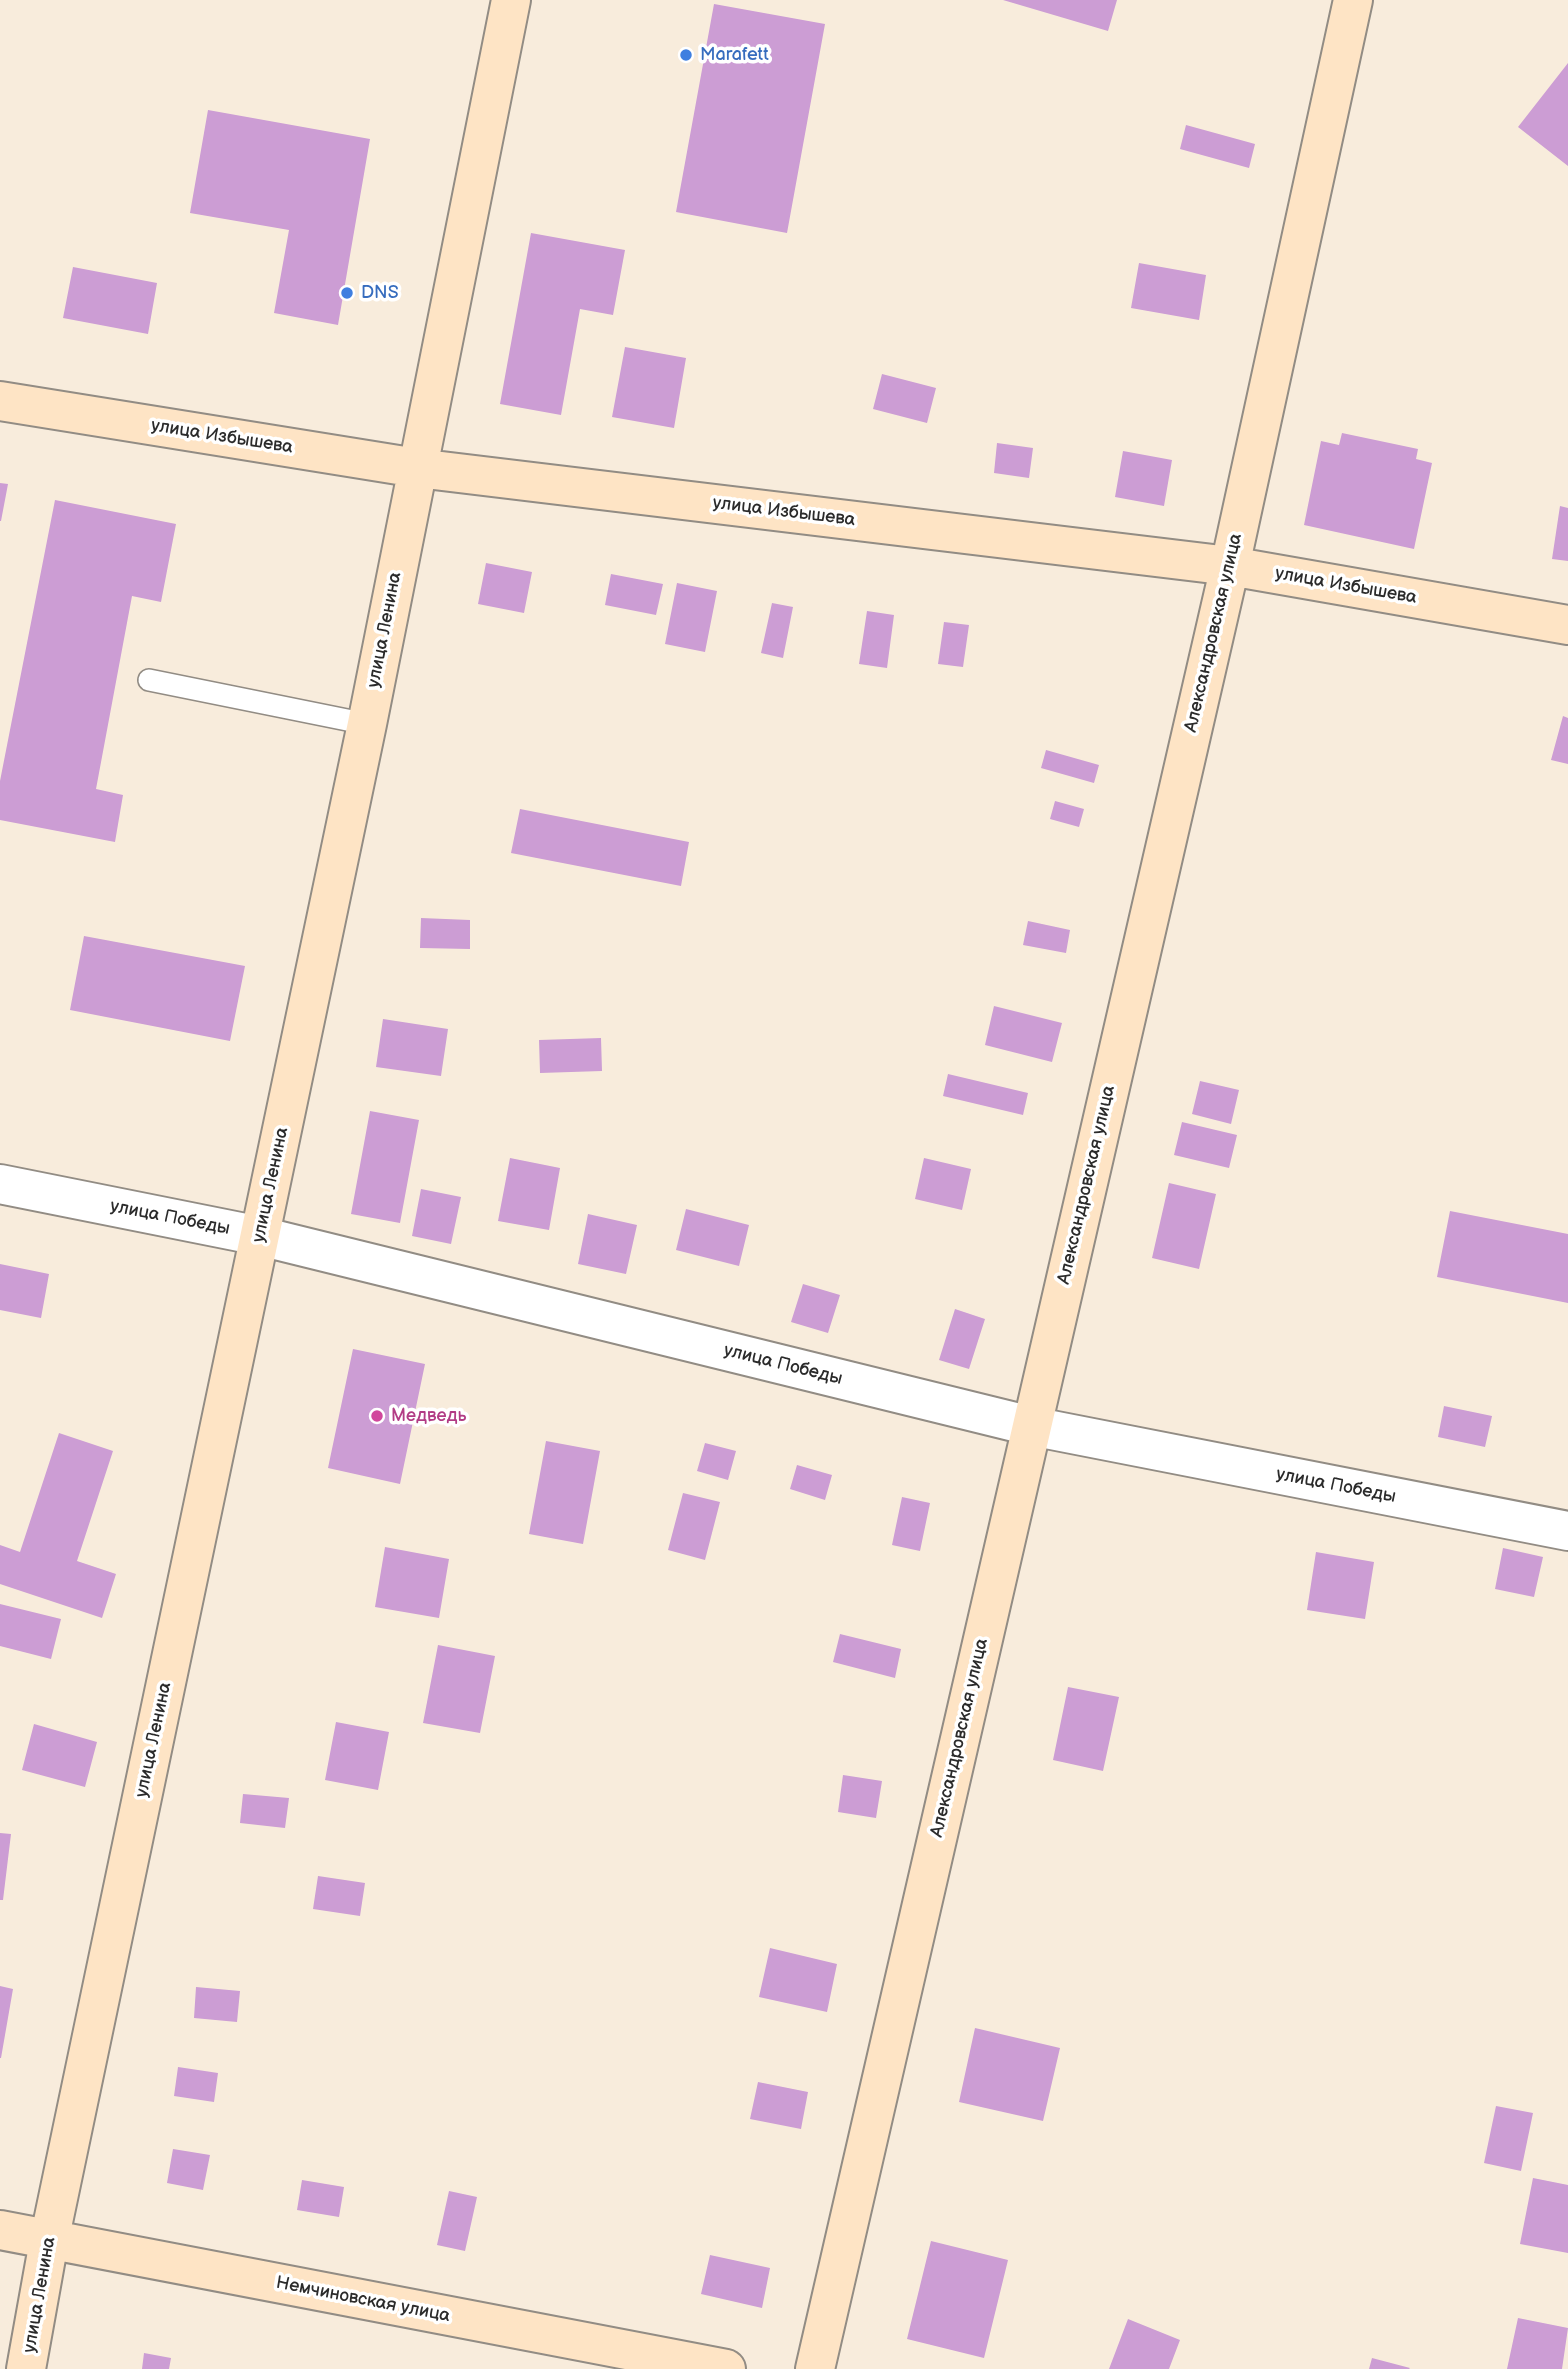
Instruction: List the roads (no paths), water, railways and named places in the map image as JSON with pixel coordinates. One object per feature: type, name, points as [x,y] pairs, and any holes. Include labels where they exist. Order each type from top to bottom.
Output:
[{"type":"main road","name":"улица Ленина","points":[[26,2369],[49,2241],[367,724],[511,0]]},
{"type":"main road","name":"Александровская улица","points":[[815,2369],[1230,566],[1353,0]]},
{"type":"main road","name":"улица Избышева","points":[[0,401],[417,468],[1230,566],[1568,625]]},
{"type":"main road","name":"Немчиновская улица","points":[[0,2230],[726,2369]]},
{"type":"street","name":"улица Победы","points":[[0,1184],[260,1236],[1031,1426],[1568,1531]]},
{"type":"lane","points":[[149,680],[367,724]]},
{"type":"place","name":"Marafett","points":[[686,55]]},
{"type":"place","name":"DNS","points":[[347,293]]},
{"type":"place","name":"Медведь","points":[[377,1416]]}]
